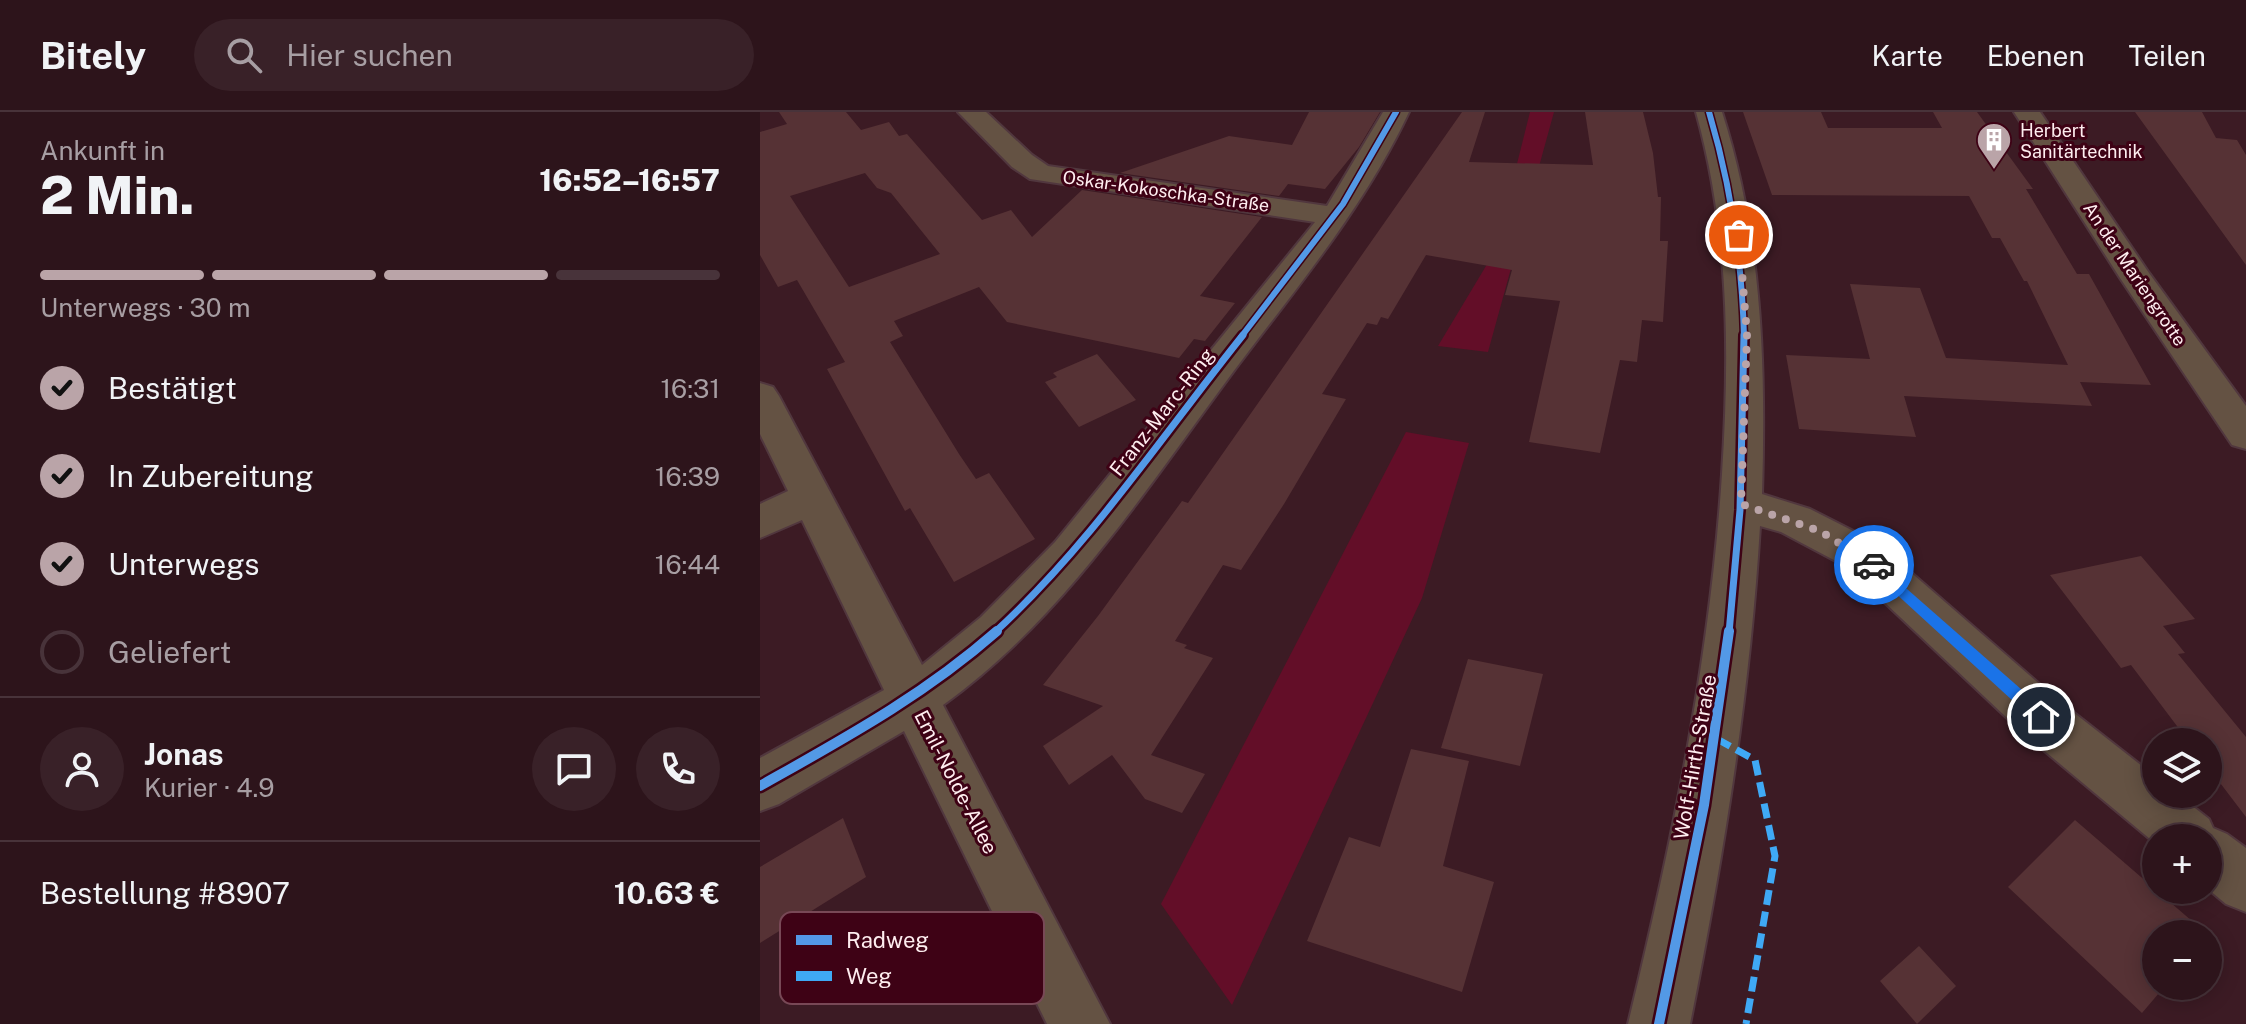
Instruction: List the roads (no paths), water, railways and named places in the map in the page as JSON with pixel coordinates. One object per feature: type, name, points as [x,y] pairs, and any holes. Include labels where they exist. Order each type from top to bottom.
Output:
[{"type":"street","name":"Oskar-Kokoschka-Straße","points":[[971,112],[1022,161],[1040,173],[1335,216]]},
{"type":"street","name":"Franz-Marc-Ring","points":[[760,786],[860,729],[955,667],[1064,565],[1335,216],[1383,142],[1396,112]]},
{"type":"street","name":"Wolf-Hirth-Straße","points":[[1659,1024],[1717,739],[1734,610],[1741,504],[1747,335],[1744,273],[1729,184],[1709,112]]},
{"type":"street","name":"An der Mariengrotte","points":[[2027,112],[2136,278],[2246,435]]},
{"type":"street","name":"Emil-Nolde-Allee","points":[[760,396],[880,627],[1022,912]]},
{"type":"street","points":[[760,522],[811,498]]},
{"type":"street","points":[[1741,504],[1795,520],[1862,555],[2041,717],[2173,824]]},
{"type":"street","points":[[2222,864],[2246,884]]},
{"type":"street","name":"Emil-Nolde-Allee","points":[[1044,955],[1079,1024]]},
{"type":"place","name":"Herbert Sanitärtechnik","points":[[1994,171]]}]
